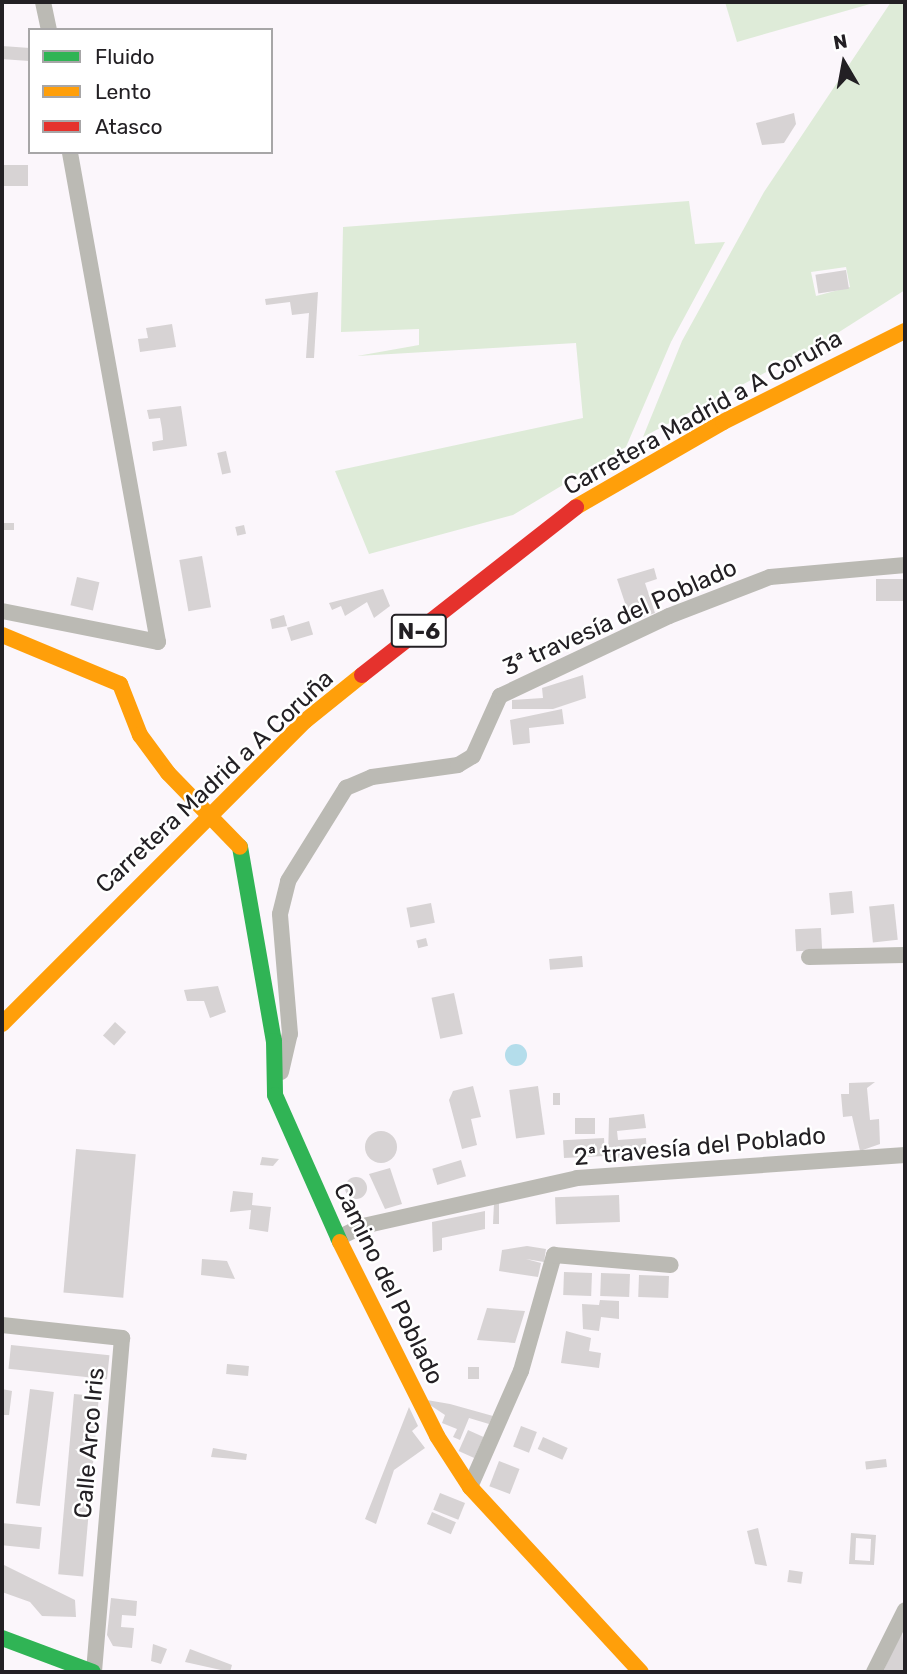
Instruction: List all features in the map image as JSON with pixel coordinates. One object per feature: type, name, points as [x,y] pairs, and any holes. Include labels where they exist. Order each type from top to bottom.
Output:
[{"type":"main road","name":"Carretera Madrid a A Coruña","points":[[2,1024],[305,721],[569,511],[723,422],[905,331]]},
{"type":"main road","name":"Camino del Poblado","points":[[2,635],[120,684],[141,735],[167,773],[240,847],[270,1014],[275,1095],[338,1238],[437,1436],[470,1487],[641,1672]]},
{"type":"main road","points":[[2,1638],[93,1672]]},
{"type":"street","points":[[44,2],[48,28]]},
{"type":"street","points":[[2,611],[158,642],[70,154]]},
{"type":"street","name":"3ª travesía del Poblado","points":[[275,1095],[290,1034],[280,914],[288,881],[346,788],[372,777],[458,765],[473,756],[500,696],[669,616],[770,577],[905,565]]},
{"type":"street","points":[[809,957],[905,955]]},
{"type":"street","name":"2ª travesía del Poblado","points":[[338,1238],[363,1226],[577,1178],[905,1155]]},
{"type":"street","points":[[470,1487],[521,1371],[554,1255],[671,1265]]},
{"type":"street","name":"Calle Arco Iris","points":[[2,1325],[122,1338],[93,1672]]},
{"type":"street","points":[[874,1672],[905,1610]]},
{"type":"green space","points":[[725,2],[877,2],[737,42]]},
{"type":"green space","points":[[891,2],[905,2],[905,290],[825,341],[643,437],[682,341],[764,192]],"holes":[[[846,267],[850,287],[816,296],[811,272]]]},
{"type":"green space","points":[[689,201],[695,244],[725,242],[671,342],[626,447],[513,515],[369,554],[335,471],[583,418],[576,343],[357,356],[419,345],[419,329],[341,332],[343,227]]},
{"type":"water","points":[[516,1044],[526,1051],[527,1055],[520,1065],[516,1066],[506,1059],[505,1055],[512,1045]]},
{"type":"building","points":[[2,46],[28,48],[28,61],[2,59]]},
{"type":"building","points":[[794,113],[796,124],[784,143],[762,145],[756,123]]},
{"type":"building","points":[[2,165],[28,165],[28,186],[2,186]]},
{"type":"building","points":[[846,270],[849,289],[818,294],[815,275]]},
{"type":"building","points":[[318,292],[314,358],[306,358],[309,313],[292,315],[290,302],[266,305],[265,299]]},
{"type":"building","points":[[172,324],[176,347],[140,352],[138,339],[148,338],[146,328]]},
{"type":"building","points":[[181,406],[187,446],[153,451],[152,442],[163,440],[162,429],[160,418],[149,419],[147,410]]},
{"type":"building","points":[[226,451],[231,472],[222,474],[217,453]]},
{"type":"building","points":[[2,523],[14,523],[14,530],[2,530]]},
{"type":"building","points":[[244,525],[246,534],[237,536],[235,527]]},
{"type":"building","points":[[202,556],[211,607],[188,611],[179,560]]},
{"type":"building","points":[[654,568],[657,579],[645,583],[655,613],[631,621],[617,579]]},
{"type":"building","points":[[77,577],[99,582],[93,610],[70,605]]},
{"type":"building","points":[[876,579],[905,579],[905,601],[876,601]]},
{"type":"building","points":[[383,589],[390,606],[374,618],[367,602],[345,616],[341,606],[332,610],[329,603]]},
{"type":"building","points":[[284,615],[287,626],[272,629],[270,619]]},
{"type":"building","points":[[309,621],[313,634],[291,641],[287,628]]},
{"type":"building","points":[[583,675],[586,698],[553,709],[512,709],[512,700],[543,698],[542,688]]},
{"type":"building","points":[[562,709],[564,724],[529,728],[530,743],[513,745],[510,720]]},
{"type":"building","points":[[852,891],[854,913],[831,915],[829,893]]},
{"type":"building","points":[[431,903],[435,923],[410,927],[406,908]]},
{"type":"building","points":[[894,904],[898,940],[873,942],[869,907]]},
{"type":"building","points":[[821,928],[822,950],[796,951],[795,929]]},
{"type":"building","points":[[426,938],[428,946],[418,948],[416,940]]},
{"type":"building","points":[[582,956],[583,967],[550,970],[549,959]]},
{"type":"building","points":[[218,986],[226,1012],[210,1018],[204,1001],[187,1001],[184,990]]},
{"type":"building","points":[[454,993],[463,1034],[440,1039],[432,998]]},
{"type":"building","points":[[115,1022],[126,1032],[114,1045],[103,1035]]},
{"type":"building","points":[[875,1082],[867,1088],[870,1120],[879,1119],[880,1144],[860,1151],[852,1116],[843,1117],[841,1094],[849,1094],[849,1083]]},
{"type":"building","points":[[473,1086],[481,1117],[471,1119],[477,1145],[462,1149],[449,1100],[453,1091]]},
{"type":"building","points":[[538,1086],[545,1135],[516,1139],[509,1090]]},
{"type":"building","points":[[553,1093],[560,1093],[560,1105],[553,1105]]},
{"type":"building","points":[[644,1114],[646,1128],[617,1131],[618,1140],[646,1138],[647,1155],[608,1159],[609,1118]]},
{"type":"building","points":[[575,1118],[595,1118],[595,1134],[575,1134]]},
{"type":"building","points":[[381,1131],[392,1136],[397,1147],[392,1158],[381,1163],[370,1158],[365,1147],[370,1136]]},
{"type":"building","points":[[604,1138],[605,1156],[564,1158],[563,1140]]},
{"type":"building","points":[[76,1149],[136,1154],[123,1298],[63,1292]]},
{"type":"building","points":[[262,1157],[279,1159],[273,1166],[260,1165]]},
{"type":"building","points":[[461,1160],[466,1176],[437,1185],[432,1169]]},
{"type":"building","points":[[390,1168],[402,1204],[385,1209],[369,1174]]},
{"type":"building","points":[[356,1177],[364,1180],[367,1188],[364,1196],[356,1199],[348,1196],[345,1188],[348,1180]]},
{"type":"building","points":[[233,1191],[253,1193],[252,1205],[271,1207],[268,1232],[249,1229],[251,1210],[230,1212]]},
{"type":"building","points":[[619,1195],[620,1222],[556,1224],[555,1197]]},
{"type":"building","points":[[499,1202],[499,1224],[493,1224],[494,1203]]},
{"type":"building","points":[[485,1211],[485,1229],[442,1238],[442,1250],[433,1252],[432,1222]]},
{"type":"building","points":[[527,1246],[546,1249],[544,1262],[526,1259],[541,1263],[538,1277],[499,1271],[502,1250]]},
{"type":"building","points":[[202,1259],[227,1261],[235,1279],[201,1275]]},
{"type":"building","points":[[564,1272],[592,1273],[591,1296],[563,1295]]},
{"type":"building","points":[[601,1273],[630,1274],[629,1297],[600,1296]]},
{"type":"building","points":[[639,1275],[669,1276],[668,1298],[638,1297]]},
{"type":"building","points":[[600,1300],[619,1301],[619,1319],[601,1317],[599,1331],[583,1329],[582,1304],[599,1305]]},
{"type":"building","points":[[487,1308],[525,1311],[515,1343],[477,1340]]},
{"type":"building","points":[[566,1331],[591,1338],[589,1351],[601,1353],[599,1368],[561,1363]]},
{"type":"building","points":[[11,1345],[109,1355],[107,1379],[8,1369]]},
{"type":"building","points":[[227,1364],[249,1366],[248,1376],[226,1374]]},
{"type":"building","points":[[468,1367],[479,1367],[479,1379],[468,1379]]},
{"type":"building","points":[[2,1389],[12,1391],[9,1415],[2,1415]]},
{"type":"building","points":[[30,1389],[54,1392],[40,1506],[16,1503]]},
{"type":"building","points":[[74,1394],[99,1396],[83,1576],[58,1574]]},
{"type":"building","points":[[421,1399],[493,1416],[489,1424],[469,1418],[460,1440],[453,1437],[457,1429],[442,1423],[445,1415]]},
{"type":"building","points":[[409,1407],[418,1426],[412,1431],[425,1448],[394,1470],[376,1524],[365,1519]]},
{"type":"building","points":[[521,1426],[537,1432],[529,1453],[513,1447]]},
{"type":"building","points":[[468,1430],[484,1437],[474,1458],[459,1451]]},
{"type":"building","points":[[543,1437],[568,1448],[562,1460],[538,1449]]},
{"type":"building","points":[[213,1448],[247,1454],[246,1460],[211,1457]]},
{"type":"building","points":[[886,1459],[887,1467],[866,1469],[865,1462]]},
{"type":"building","points":[[499,1461],[520,1469],[510,1494],[489,1486]]},
{"type":"building","points":[[440,1493],[465,1503],[458,1520],[433,1510]]},
{"type":"building","points":[[432,1512],[456,1522],[451,1534],[427,1524]]},
{"type":"building","points":[[2,1523],[42,1527],[39,1549],[2,1545]]},
{"type":"building","points":[[758,1528],[767,1566],[755,1564],[747,1531]]},
{"type":"building","points":[[851,1533],[876,1535],[874,1565],[849,1564]],"holes":[[[856,1538],[871,1539],[870,1561],[855,1560]]]},
{"type":"building","points":[[2,1564],[75,1600],[76,1617],[42,1616],[30,1602],[2,1592]]},
{"type":"building","points":[[789,1570],[803,1572],[801,1584],[787,1582]]},
{"type":"building","points":[[111,1598],[137,1601],[136,1616],[122,1615],[121,1627],[134,1628],[132,1648],[113,1646],[107,1635]]},
{"type":"building","points":[[902,1630],[905,1671],[883,1672]]},
{"type":"building","points":[[153,1644],[167,1649],[161,1664],[151,1661]]},
{"type":"building","points":[[190,1649],[232,1665],[230,1672],[185,1662]]},
{"type":"traffic: fast","points":[[240,847],[274,1041],[275,1095],[340,1242]]},
{"type":"traffic: fast","points":[[2,1638],[93,1672]]},
{"type":"traffic: slow","points":[[576,507],[723,422],[905,331]]},
{"type":"traffic: slow","points":[[2,635],[120,684],[140,735],[168,773]]},
{"type":"traffic: slow","points":[[2,1024],[305,721],[362,675]]},
{"type":"traffic: slow","points":[[168,773],[240,847]]},
{"type":"traffic: slow","points":[[340,1242],[437,1436],[470,1487],[641,1672]]},
{"type":"traffic: jam","points":[[362,675],[576,507]]}]
